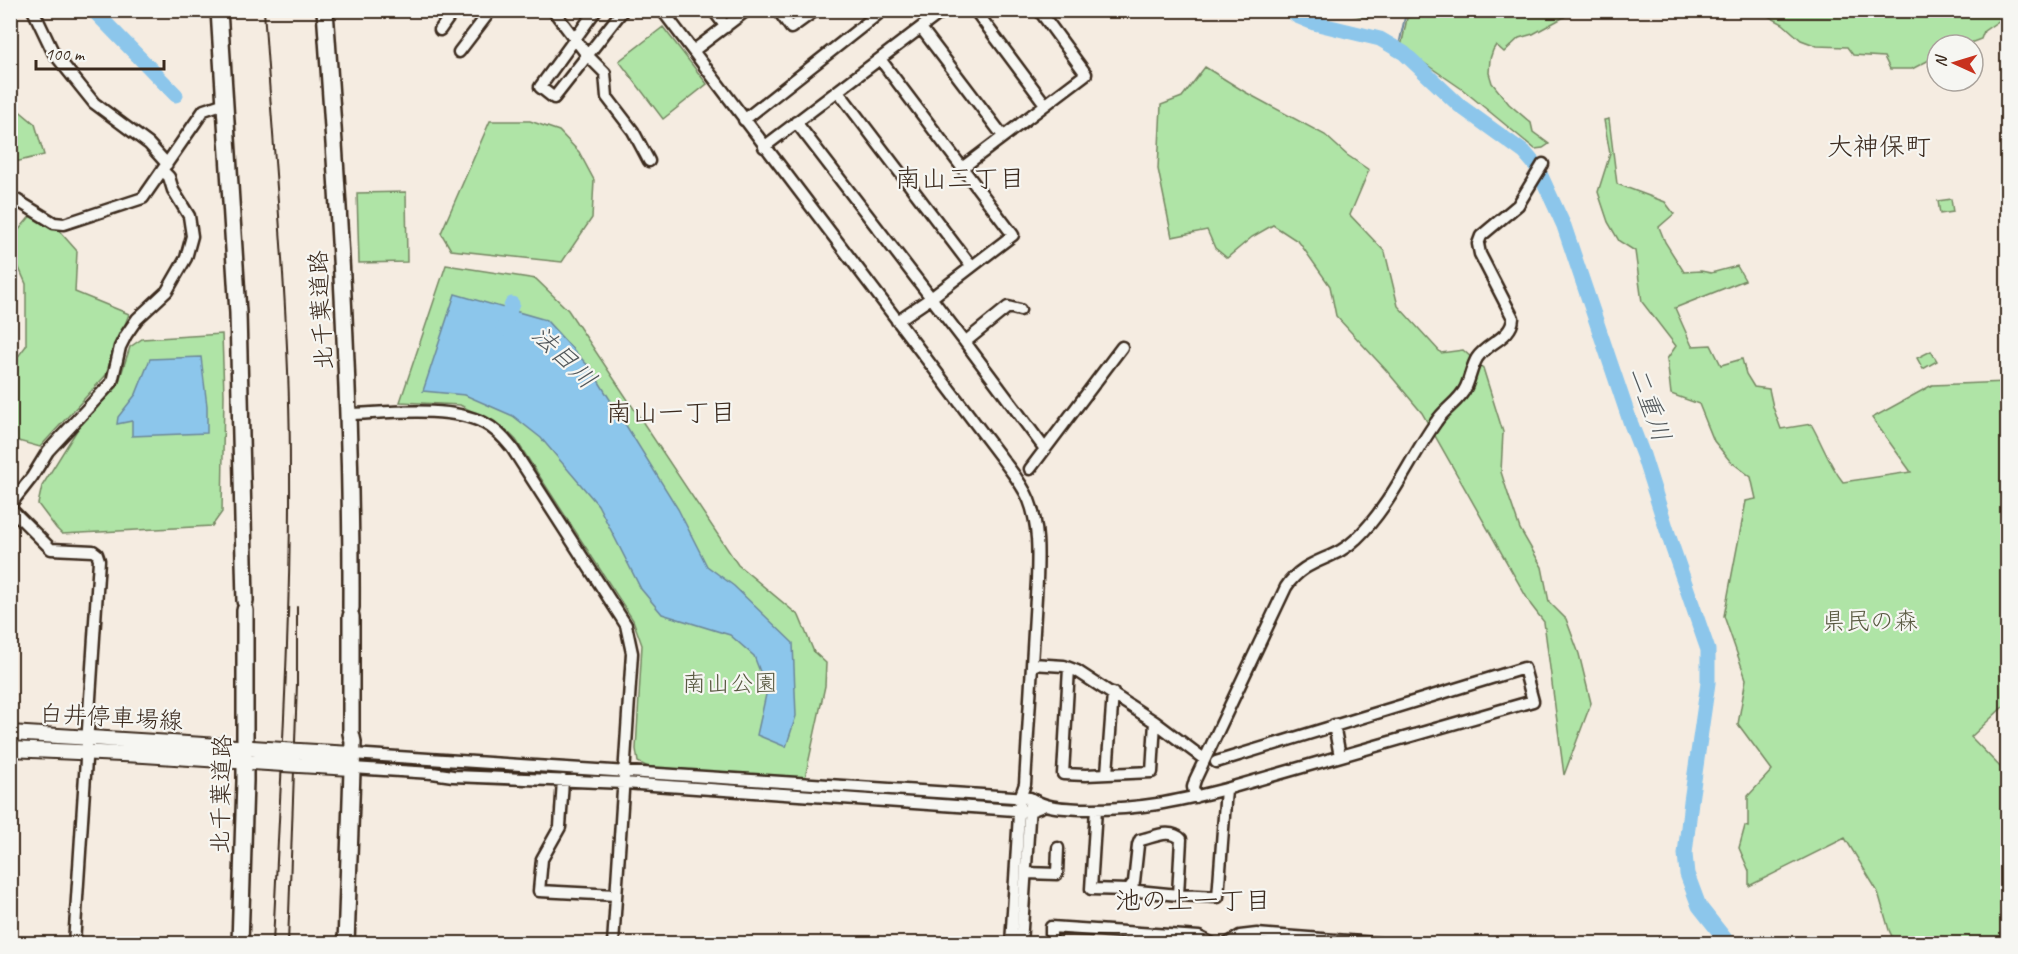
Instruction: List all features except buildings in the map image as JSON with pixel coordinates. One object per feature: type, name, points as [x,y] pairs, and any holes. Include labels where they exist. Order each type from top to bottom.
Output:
[{"type":"highway","name":"北千葉道路","points":[[219,10],[238,313],[249,755],[240,944]]},
{"type":"highway","name":"北千葉道路","points":[[325,10],[340,232],[348,414],[351,612],[346,944]]},
{"type":"main road","name":"白井停車場線","points":[[10,734],[88,738],[249,755],[349,761]]},
{"type":"main road","name":"白井停車場線","points":[[10,749],[87,753],[249,755]]},
{"type":"street","points":[[33,10],[53,52],[94,103],[149,144],[165,168],[173,190],[189,216],[192,236],[186,258],[168,291],[137,319],[126,335],[120,347],[112,382],[48,451],[10,507],[51,549],[93,551],[99,560],[74,944]]},
{"type":"street","points":[[440,30],[454,10]]},
{"type":"street","points":[[459,52],[491,10]]},
{"type":"street","points":[[554,10],[586,55],[605,73],[608,97],[633,130],[649,161]]},
{"type":"street","points":[[596,10],[540,87],[554,99],[622,10]]},
{"type":"street","points":[[662,10],[1007,464],[1029,500],[1038,548],[1025,798],[1011,944]]},
{"type":"street","points":[[713,10],[726,27]]},
{"type":"street","points":[[693,51],[747,10]]},
{"type":"street","points":[[778,10],[791,28],[816,10]]},
{"type":"street","points":[[764,147],[944,10]]},
{"type":"street","points":[[975,10],[1045,105]]},
{"type":"street","points":[[962,168],[1086,74],[1039,10]]},
{"type":"street","points":[[744,120],[876,13]]},
{"type":"street","points":[[921,28],[1003,136]]},
{"type":"street","points":[[880,59],[1013,235],[897,321]]},
{"type":"street","points":[[838,91],[971,266]]},
{"type":"street","points":[[10,196],[54,224],[64,224],[143,198],[204,110],[225,103]]},
{"type":"street","points":[[796,122],[1045,450]]},
{"type":"street","points":[[1195,796],[1193,787],[1204,759],[1293,576],[1302,568],[1349,546],[1365,531],[1394,490],[1436,421],[1466,388],[1478,356],[1509,331],[1513,318],[1480,254],[1478,244],[1481,236],[1518,205],[1543,164]]},
{"type":"street","points":[[965,342],[1008,307],[1020,310]]},
{"type":"street","points":[[1030,469],[1122,347]]},
{"type":"street","points":[[348,414],[441,413],[460,415],[484,423],[496,430],[512,448],[626,625],[633,653],[613,944]]},
{"type":"street","points":[[1032,664],[1069,668],[1113,693],[1204,759]]},
{"type":"street","points":[[1069,668],[1063,774],[1086,776],[1152,772],[1155,722]]},
{"type":"street","points":[[349,761],[453,776],[624,783],[1024,811],[1043,806],[1096,809],[1136,808],[1226,789],[1533,701],[1524,668],[1216,762]]},
{"type":"street","points":[[1107,773],[1113,693]]},
{"type":"street","points":[[1334,725],[1340,756]]},
{"type":"street","points":[[349,761],[625,771],[1025,798],[1043,806]]},
{"type":"street","points":[[563,780],[560,827],[542,859],[539,891],[616,896]]},
{"type":"street","points":[[1096,809],[1092,889],[1218,897],[1226,789]]},
{"type":"street","points":[[1021,944],[1026,873],[1024,811]]},
{"type":"street","points":[[1128,890],[1134,882],[1140,840],[1171,833],[1181,839],[1178,895]]},
{"type":"street","points":[[1026,873],[1057,874],[1058,848]]},
{"type":"street","points":[[1051,944],[1051,927],[1181,940],[1199,937],[1213,944]]},
{"type":"street","points":[[1227,944],[1232,939],[1248,934],[1315,941],[1388,944]]},
{"type":"green space","points":[[2007,10],[2007,20],[2003,18],[1983,33],[1925,33],[1925,62],[1912,69],[1890,69],[1884,57],[1853,55],[1847,47],[1817,46],[1801,40],[1783,24],[1766,15],[1764,11]]},
{"type":"green space","points":[[1338,11],[1381,11],[1368,18]]},
{"type":"green space","points":[[1424,11],[1539,11],[1540,13],[1561,11],[1566,16],[1533,34],[1519,38],[1504,52],[1496,45],[1490,59],[1489,73],[1492,83],[1509,104],[1531,123],[1533,132],[1549,144],[1543,148],[1535,149],[1462,89],[1401,47],[1407,18]]},
{"type":"green space","points":[[663,27],[707,84],[663,119],[619,61]]},
{"type":"green space","points":[[1205,67],[1245,92],[1325,135],[1347,155],[1369,170],[1350,215],[1385,252],[1398,306],[1441,353],[1463,350],[1483,368],[1503,432],[1501,472],[1509,497],[1520,529],[1542,567],[1549,602],[1566,619],[1579,654],[1591,703],[1564,775],[1544,622],[1531,605],[1422,413],[1336,316],[1330,286],[1299,242],[1273,225],[1252,237],[1227,258],[1215,248],[1207,230],[1172,237],[1158,169],[1161,105],[1182,97]]},
{"type":"green space","points":[[10,103],[35,124],[44,155],[11,163]]},
{"type":"green space","name":"県民の森","points":[[1609,119],[1617,184],[1665,202],[1674,214],[1659,227],[1665,242],[1684,272],[1711,273],[1737,266],[1745,280],[1675,308],[1692,346],[1711,345],[1721,365],[1742,359],[1746,374],[1754,387],[1769,389],[1781,429],[1811,424],[1829,461],[1843,482],[1911,472],[1872,418],[1932,385],[2007,382],[2007,703],[1971,737],[2007,774],[2007,792],[2004,794],[2008,800],[2007,943],[1895,943],[1878,892],[1845,838],[1749,886],[1749,871],[1739,848],[1745,826],[1748,827],[1748,796],[1772,770],[1738,724],[1746,679],[1724,616],[1746,501],[1756,499],[1751,477],[1730,461],[1714,441],[1699,404],[1671,394],[1667,359],[1676,346],[1642,302],[1635,251],[1619,241],[1608,222],[1598,192],[1610,154],[1604,120]]},
{"type":"green space","points":[[490,121],[530,121],[559,131],[579,152],[594,180],[592,218],[562,262],[451,250],[441,233]]},
{"type":"green space","points":[[406,192],[407,262],[359,263],[357,193]]},
{"type":"green space","points":[[1951,199],[1953,212],[1940,214],[1938,201]]},
{"type":"green space","points":[[38,207],[77,251],[75,292],[129,314],[106,375],[40,447],[11,439],[10,367],[26,346],[26,284],[16,261],[17,232]]},
{"type":"green space","name":"南山公園","points":[[446,265],[536,279],[568,310],[738,565],[799,616],[814,652],[826,663],[825,686],[805,778],[648,767],[638,762],[636,749],[642,645],[633,620],[516,440],[505,429],[460,405],[400,402]]},
{"type":"green space","points":[[222,334],[224,395],[222,512],[212,526],[62,534],[38,504],[42,486],[82,422],[117,387],[130,347],[142,339]]},
{"type":"green space","points":[[1931,351],[1937,361],[1923,369],[1917,358]]},
{"type":"water","points":[[455,294],[546,320],[591,369],[678,509],[707,566],[734,586],[793,643],[796,716],[786,747],[757,735],[767,690],[754,656],[730,635],[662,614],[641,589],[598,505],[541,438],[513,416],[465,395],[423,391]]},
{"type":"water","points":[[201,357],[207,406],[207,433],[132,436],[132,421],[117,424],[118,417],[136,394],[150,359]]},
{"type":"waterway","name":"法目川","points":[[93,10],[176,95]]},
{"type":"waterway","name":"二重川","points":[[1290,10],[1297,16],[1314,23],[1380,39],[1404,53],[1460,106],[1525,153],[1537,167],[1564,226],[1708,650],[1708,683],[1685,854],[1687,874],[1699,906],[1729,944]]},
{"type":"waterway","points":[[1398,50],[1405,17],[1420,10]]},
{"type":"waterway","points":[[1848,10],[1874,15],[1899,10]]},
{"type":"waterway","name":"法目川","points":[[503,329],[512,304]]},
{"type":"railway","points":[[264,10],[284,297],[290,470],[287,648],[273,944]]},
{"type":"railway","points":[[288,944],[297,684],[297,607]]},
{"type":"district","name":"大神保町","points":[[1879,146]]},
{"type":"district","name":"南山三丁目","points":[[960,178]]},
{"type":"district","name":"南山一丁目","points":[[671,412]]},
{"type":"district","name":"池の上一丁目","points":[[1193,900]]}]
